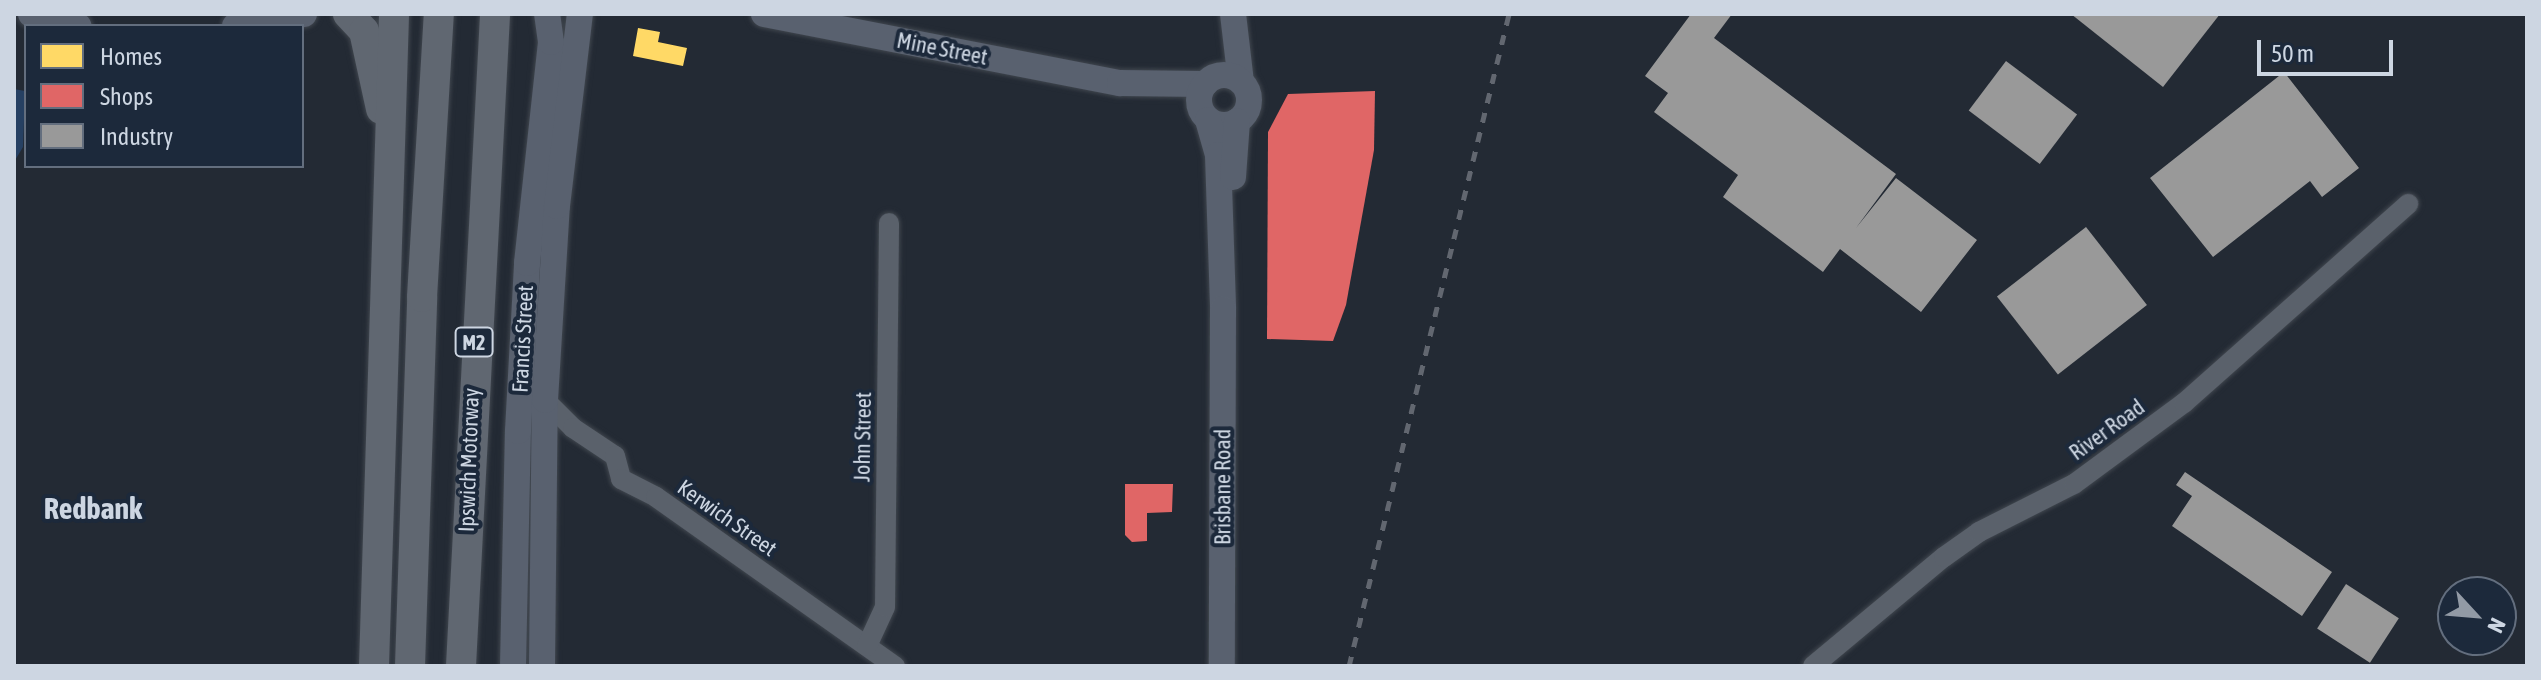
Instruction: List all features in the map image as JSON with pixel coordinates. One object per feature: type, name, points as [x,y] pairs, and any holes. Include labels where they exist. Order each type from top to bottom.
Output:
[{"type":"highway","points":[[348,14],[364,31],[382,111],[393,137]]},
{"type":"highway","points":[[374,666],[393,137],[394,14]]},
{"type":"highway","points":[[410,666],[422,297],[438,17]]},
{"type":"highway","name":"Ipswich Motorway","points":[[461,666],[494,17]]},
{"type":"main road","points":[[31,14],[70,24]]},
{"type":"main road","points":[[246,24],[304,14]]},
{"type":"main road","name":"Francis Street","points":[[513,666],[518,431],[527,263],[552,31],[547,14]]},
{"type":"main road","name":"Francis Street","points":[[542,666],[545,400],[557,206],[580,14]]},
{"type":"main road","name":"Mine Street","points":[[764,14],[1120,83],[1206,117]]},
{"type":"main road","points":[[1220,14],[1208,81],[1199,100],[1206,117],[1226,125],[1237,121],[1248,99],[1241,82],[1233,14]]},
{"type":"main road","points":[[1208,81],[1227,75],[1241,82]]},
{"type":"main road","name":"Mine Street","points":[[1120,83],[1208,81]]},
{"type":"main road","name":"Brisbane Road","points":[[1206,117],[1218,155],[1223,309],[1222,666]]},
{"type":"main road","name":"Brisbane Road","points":[[1223,309],[1237,121]]},
{"type":"street","name":"River Road","points":[[1813,666],[1967,540],[2074,484],[2184,403],[2408,204]]},
{"type":"street","name":"John Street","points":[[867,646],[885,607],[889,223]]},
{"type":"street","name":"Kerwich Street","points":[[545,400],[573,428],[615,456],[621,479],[656,497],[895,666]]},
{"type":"shaded area","points":[[14,89],[24,91],[24,119],[23,147],[14,162]]},
{"type":"building: Homes","points":[[638,28],[660,32],[658,42],[687,48],[683,66],[633,56]]},
{"type":"building: Shops","points":[[1375,91],[1374,150],[1346,305],[1333,341],[1267,339],[1268,132],[1288,94]]},
{"type":"building: Shops","points":[[1125,484],[1173,484],[1172,512],[1147,513],[1147,541],[1132,542],[1125,535]]},
{"type":"building: Industry","points":[[1691,14],[1732,14],[1714,38],[1896,174],[1856,228],[1896,178],[1977,240],[1921,312],[1840,249],[1823,272],[1723,197],[1738,175],[1654,112],[1668,93],[1645,76]]},
{"type":"building: Industry","points":[[2071,14],[2220,14],[2163,87]]},
{"type":"building: Industry","points":[[2006,61],[2077,115],[2040,164],[1969,111]]},
{"type":"building: Industry","points":[[2284,72],[2359,168],[2322,197],[2310,181],[2213,257],[2150,178]]},
{"type":"building: Industry","points":[[2086,227],[2147,305],[2058,375],[1997,297]]},
{"type":"building: Industry","points":[[2185,472],[2332,572],[2302,616],[2172,526],[2192,496],[2176,485]]},
{"type":"building: Industry","points":[[2346,584],[2399,618],[2370,663],[2317,628]]},
{"type":"railway","points":[[1349,666],[1509,14]]},
{"type":"district","name":"Redbank","points":[[93,508]]}]
